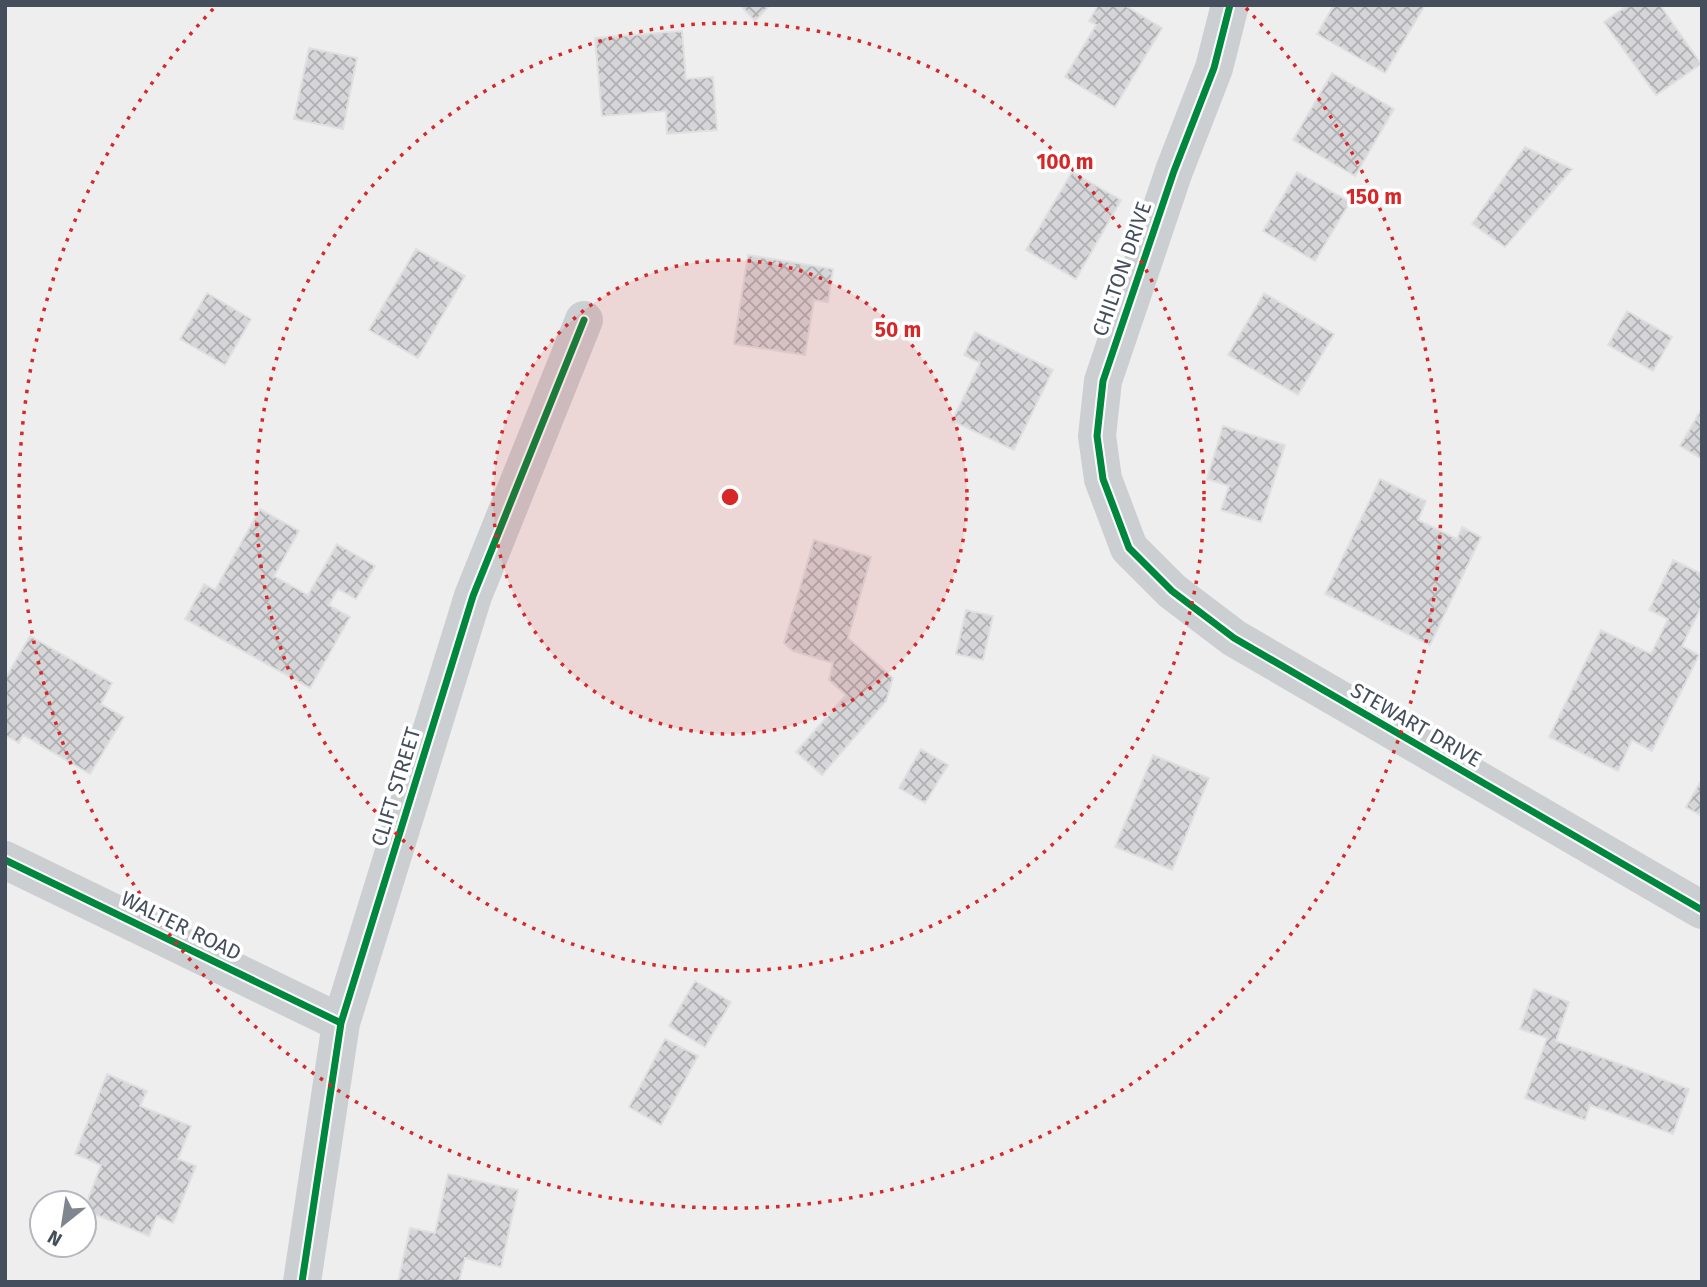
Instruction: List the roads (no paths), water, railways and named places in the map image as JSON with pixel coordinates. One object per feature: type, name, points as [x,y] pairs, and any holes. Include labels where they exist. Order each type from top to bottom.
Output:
[{"type":"street","name":"CHILTON DRIVE","points":[[1129,548],[1103,479],[1097,436],[1103,381],[1174,172],[1214,68],[1230,5]]},
{"type":"street","name":"CLIFT STREET","points":[[302,1282],[341,1023],[473,596],[584,320]]},
{"type":"street","name":"STEWART DRIVE","points":[[1129,548],[1172,591],[1234,638],[1702,910]]},
{"type":"street","name":"WALTER ROAD","points":[[5,860],[341,1023]]}]
